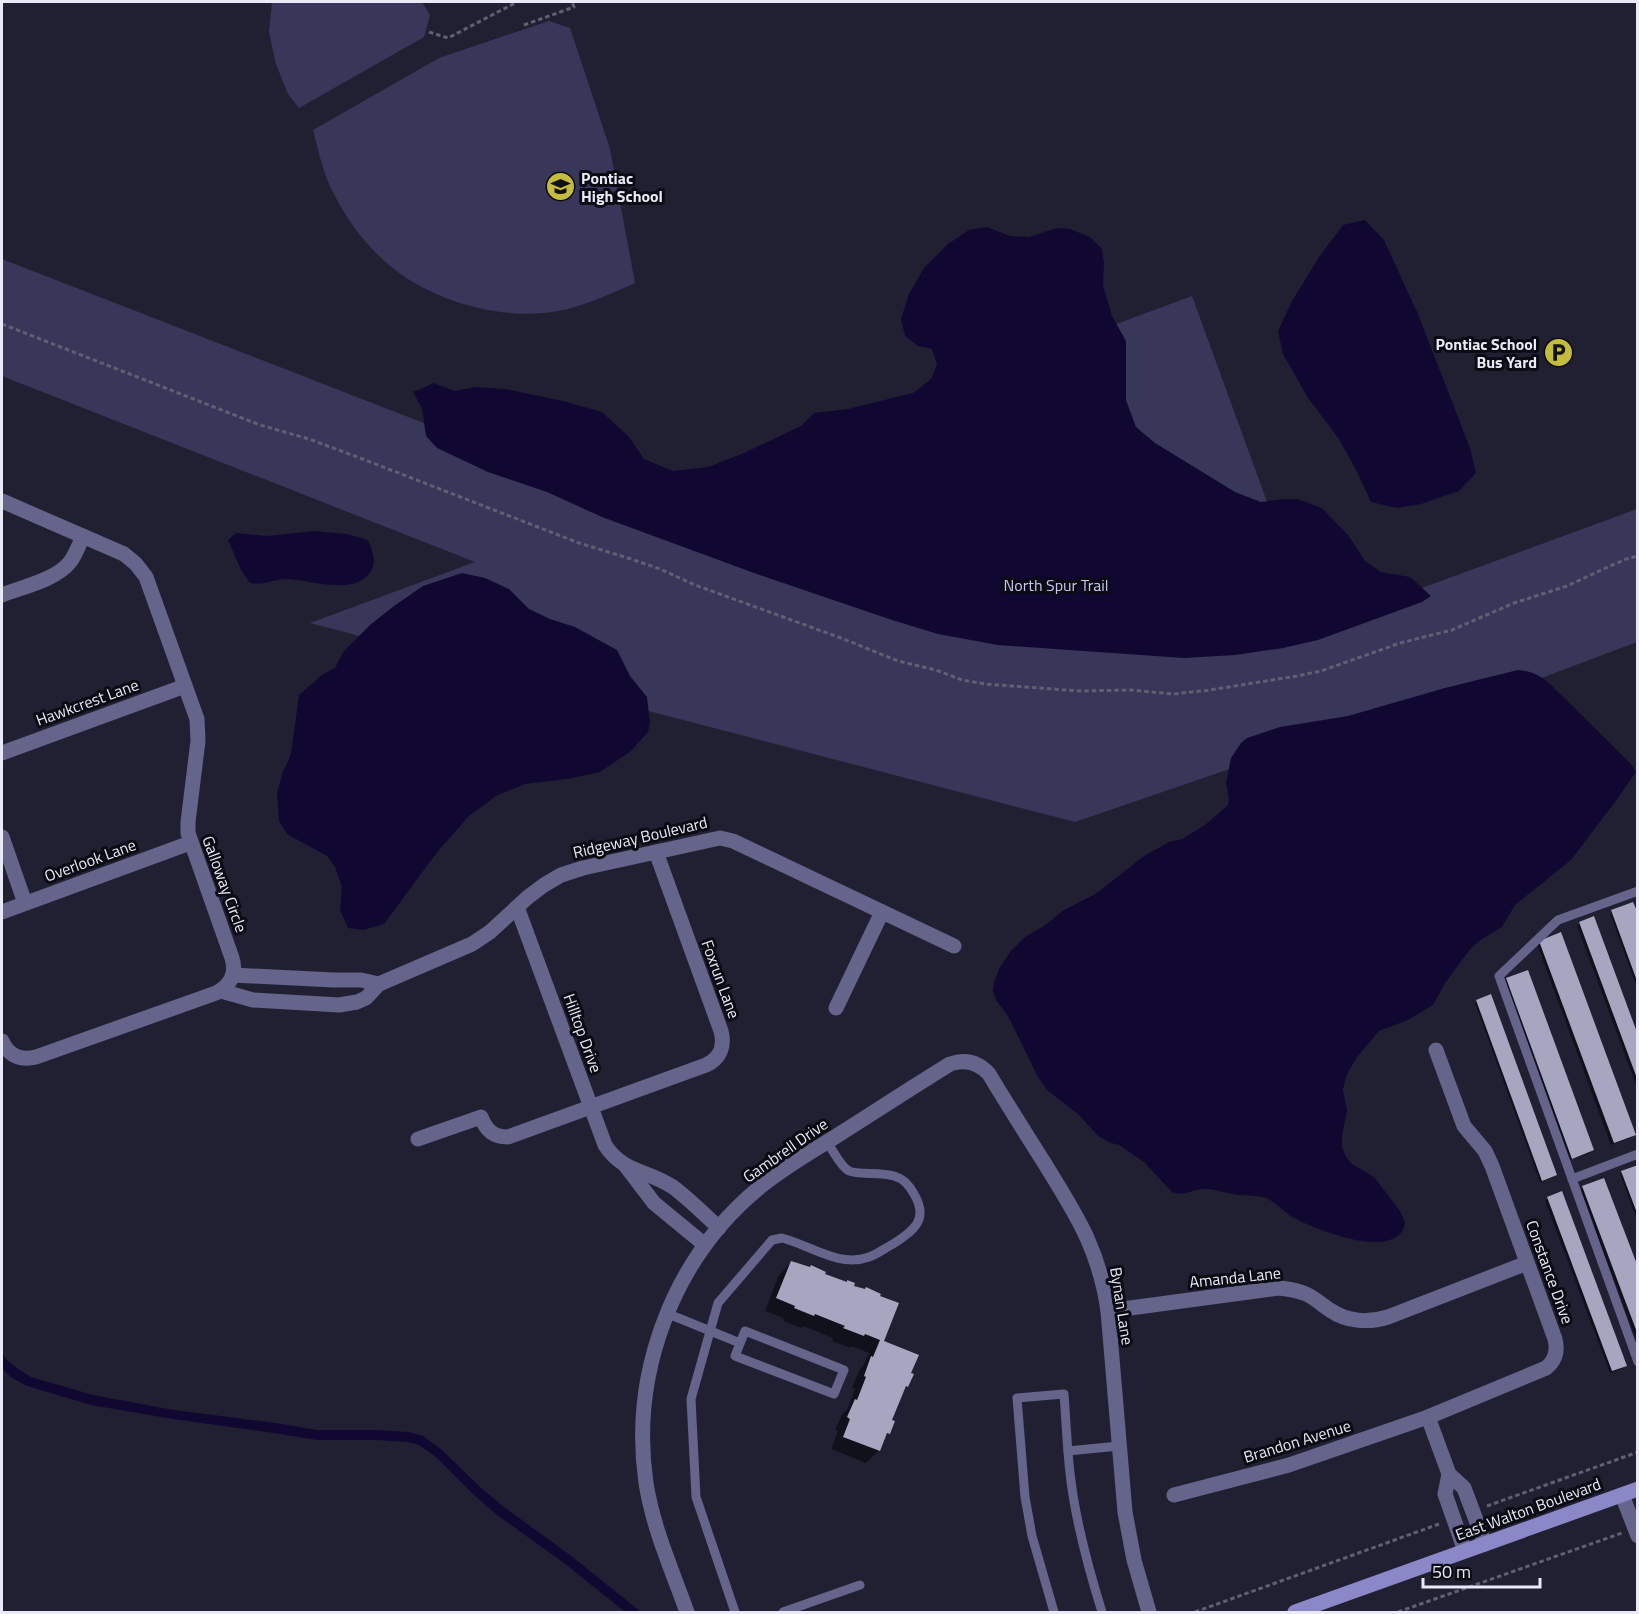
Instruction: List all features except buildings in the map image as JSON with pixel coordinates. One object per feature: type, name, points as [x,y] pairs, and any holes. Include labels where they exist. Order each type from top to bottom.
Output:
[{"type":"main road","name":"East Walton Boulevard","points":[[1295,1612],[1638,1489]]},
{"type":"street","name":"Galloway Circle","points":[[2,501],[124,554],[136,564],[148,581],[195,712],[199,734],[188,832],[232,958],[233,975]]},
{"type":"street","points":[[2,595],[49,578],[61,571],[71,561],[83,536]]},
{"type":"street","name":"Hawkcrest Lane","points":[[2,753],[185,686]]},
{"type":"street","points":[[2,837],[25,903]]},
{"type":"street","name":"Ridgeway Boulevard","points":[[221,991],[253,1000],[347,1004],[357,1002],[366,998],[379,984],[472,944],[490,932],[544,885],[568,872],[715,838],[729,839],[954,946]]},
{"type":"street","name":"Overlook Lane","points":[[2,912],[190,843]]},
{"type":"street","name":"Foxrun Lane","points":[[590,1107],[711,1063],[723,1046],[721,1031],[656,852]]},
{"type":"street","name":"Hilltop Drive","points":[[517,907],[605,1145],[625,1165],[654,1203],[705,1245]]},
{"type":"street","points":[[836,1008],[882,912]]},
{"type":"street","points":[[2,1041],[12,1054],[21,1058],[31,1058],[221,991],[233,975],[361,980],[379,984]]},
{"type":"street","name":"Constance Drive","points":[[1428,1417],[1546,1368],[1552,1363],[1557,1352],[1488,1158],[1464,1126],[1436,1050]]},
{"type":"street","name":"Bynan Lane","points":[[950,1064],[969,1062],[978,1065],[989,1074],[1084,1229],[1100,1270],[1108,1311],[1128,1536],[1149,1612]]},
{"type":"street","name":"Gambrell Drive","points":[[687,1612],[654,1516],[646,1483],[643,1451],[646,1393],[655,1348],[666,1313],[681,1283],[705,1245],[737,1208],[759,1188],[789,1166],[950,1064]]},
{"type":"street","points":[[418,1139],[481,1117],[488,1131],[494,1135],[508,1137],[590,1107]]},
{"type":"street","name":"Hilltop Drive","points":[[625,1165],[675,1188],[719,1228]]},
{"type":"street","name":"Amanda Lane","points":[[1108,1311],[1279,1288],[1310,1296],[1344,1318],[1374,1320],[1388,1317],[1527,1263]]},
{"type":"street","points":[[1428,1417],[1449,1474],[1464,1488],[1485,1544]]},
{"type":"street","name":"Brandon Avenue","points":[[1174,1495],[1289,1465],[1428,1417]]},
{"type":"street","points":[[1449,1474],[1445,1494],[1466,1551]]},
{"type":"street","points":[[1622,1495],[1636,1532]]},
{"type":"lane","points":[[1638,891],[1558,920],[1499,976],[1638,1362]]},
{"type":"lane","points":[[735,1612],[696,1497],[691,1400],[718,1303],[772,1240],[782,1238],[840,1259],[860,1260],[878,1253],[909,1233],[918,1222],[921,1212],[919,1203],[905,1182],[895,1176],[848,1170],[827,1142]]},
{"type":"lane","points":[[1572,1179],[1638,1154]]},
{"type":"lane","points":[[666,1313],[740,1343]]},
{"type":"lane","points":[[745,1331],[844,1370],[834,1394],[735,1356],[740,1343],[745,1331]]},
{"type":"lane","points":[[1054,1612],[1037,1554],[1025,1497],[1017,1398],[1064,1394],[1070,1474],[1078,1520],[1102,1612]]},
{"type":"lane","points":[[1068,1451],[1119,1446]]},
{"type":"lane","points":[[783,1612],[860,1585]]},
{"type":"path","points":[[429,32],[448,38],[517,2]]},
{"type":"path","points":[[524,25],[574,7],[572,2]]},
{"type":"path","points":[[2,324],[260,425],[309,439],[454,496],[579,543],[617,554],[898,661],[936,670],[962,680],[985,684],[1080,691],[1131,690],[1173,694],[1297,676],[1331,668],[1400,643],[1452,630],[1514,603],[1568,586],[1610,566],[1638,556]]},
{"type":"path","points":[[1473,1511],[1638,1452]]},
{"type":"path","points":[[1196,1612],[1454,1518]]},
{"type":"path","points":[[1398,1612],[1636,1532]]},
{"type":"green space","points":[[272,2],[422,2],[430,15],[424,37],[299,108],[288,94],[276,64],[269,32]]},
{"type":"green space","points":[[549,21],[570,28],[610,149],[635,283],[579,306],[544,313],[505,313],[446,298],[427,290],[394,269],[365,242],[349,221],[330,186],[322,166],[313,130],[439,58]]},
{"type":"green space","name":"North Spur Trail","points":[[2,259],[632,504],[1192,296],[1313,628],[1637,509],[1637,642],[1357,747],[1349,728],[1075,822],[310,623],[475,562],[2,376]]},
{"type":"shaded area","points":[[1365,220],[1384,240],[1418,314],[1470,448],[1476,473],[1459,491],[1421,504],[1397,508],[1371,502],[1339,439],[1308,398],[1283,354],[1278,331],[1292,301],[1319,257],[1343,225]]},
{"type":"shaded area","points":[[987,227],[1010,236],[1029,237],[1057,228],[1070,229],[1090,237],[1102,249],[1103,285],[1112,316],[1126,341],[1126,400],[1136,427],[1155,443],[1235,492],[1261,502],[1298,499],[1322,508],[1348,535],[1365,561],[1381,572],[1410,577],[1431,596],[1422,602],[1318,640],[1235,655],[1184,658],[998,645],[938,634],[754,573],[602,517],[547,492],[488,472],[437,448],[426,436],[422,409],[413,392],[434,383],[455,391],[476,387],[505,389],[602,412],[629,437],[644,459],[673,471],[708,467],[744,453],[801,426],[814,413],[848,409],[913,393],[931,379],[937,365],[932,349],[918,346],[905,336],[901,319],[909,294],[924,268],[948,244],[969,230]]},
{"type":"shaded area","points":[[314,531],[347,534],[368,540],[374,558],[373,567],[368,575],[360,581],[340,585],[287,579],[260,584],[250,583],[241,570],[228,540],[236,533],[267,536]]},
{"type":"shaded area","points":[[462,573],[485,578],[509,589],[529,609],[575,627],[617,650],[630,676],[647,697],[650,723],[648,732],[631,751],[600,772],[525,784],[496,796],[469,816],[438,851],[384,924],[363,930],[348,928],[340,910],[342,887],[335,867],[327,856],[287,834],[279,821],[277,793],[291,754],[299,695],[322,675],[335,668],[344,651],[370,625],[394,606],[423,586]]},
{"type":"shaded area","points":[[1518,670],[1536,674],[1550,684],[1631,764],[1636,772],[1571,860],[1515,905],[1502,927],[1471,948],[1445,983],[1433,1005],[1408,1020],[1379,1031],[1348,1072],[1343,1090],[1347,1110],[1342,1147],[1352,1164],[1374,1177],[1400,1211],[1405,1222],[1403,1230],[1394,1238],[1381,1242],[1366,1242],[1316,1228],[1292,1217],[1266,1198],[1207,1189],[1183,1194],[1172,1192],[1144,1162],[1119,1145],[1098,1136],[1079,1115],[1047,1090],[1038,1077],[1008,1016],[996,1000],[993,991],[999,969],[1010,952],[1025,937],[1064,910],[1097,893],[1144,856],[1169,842],[1182,839],[1205,825],[1225,808],[1229,799],[1226,783],[1231,758],[1241,743],[1247,738],[1280,727],[1348,716]]},
{"type":"shaded area","points":[[2,1353],[7,1360],[31,1377],[93,1395],[174,1410],[317,1430],[376,1430],[409,1432],[423,1436],[442,1450],[504,1507],[570,1555],[641,1612],[625,1612],[564,1563],[497,1515],[436,1457],[419,1445],[376,1440],[317,1440],[91,1405],[27,1386],[12,1378],[2,1369]]},
{"type":"place","name":"Pontiac High School","points":[[560,187]]},
{"type":"place","name":"Pontiac School Bus Yard","points":[[1558,353]]}]
